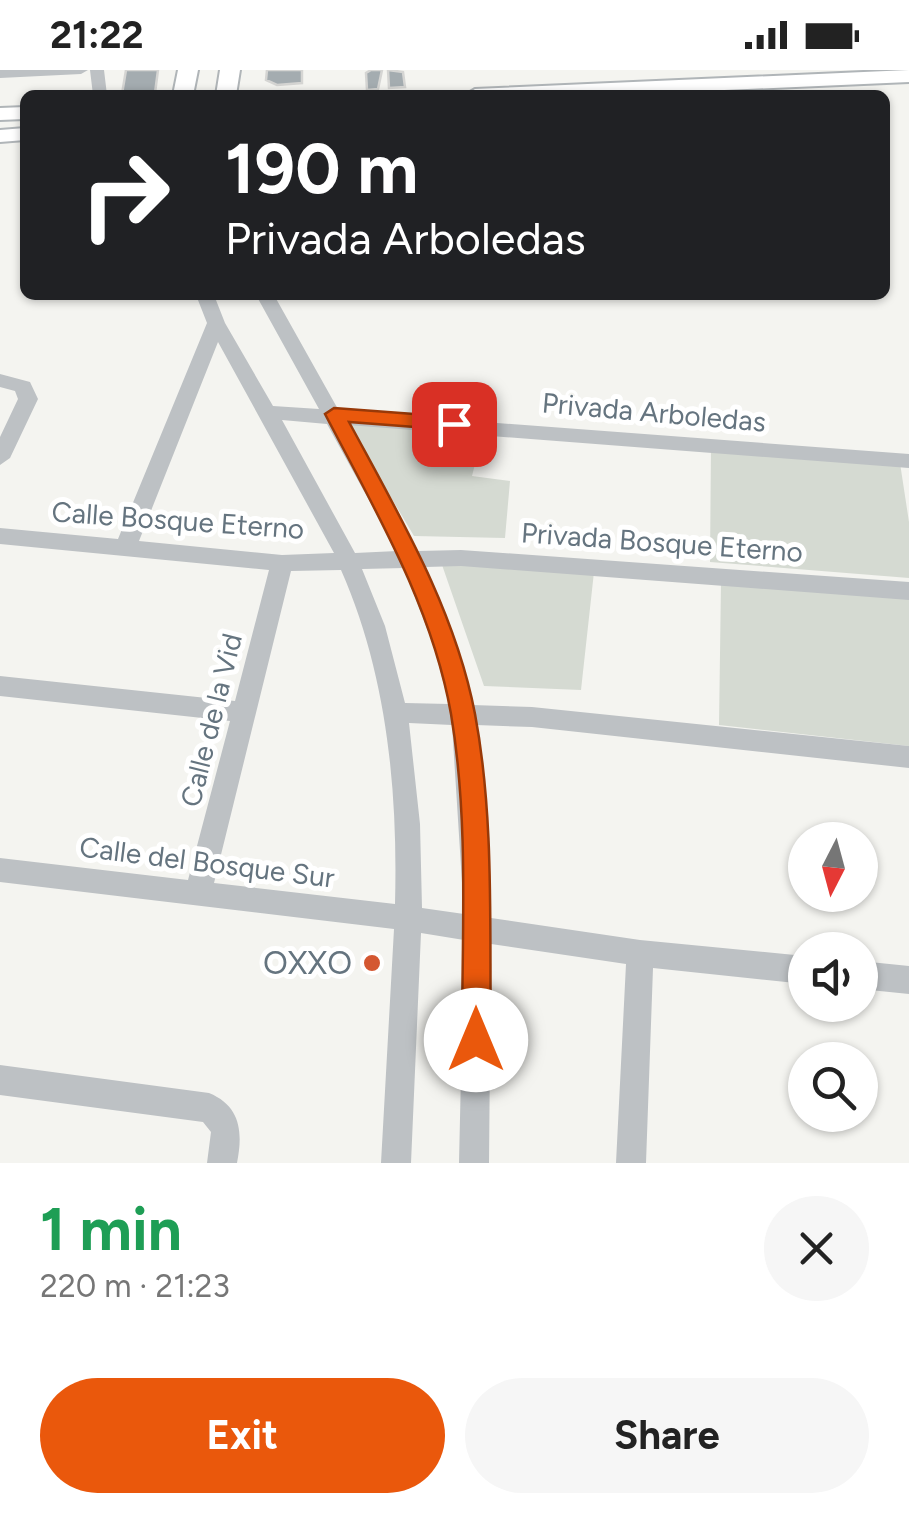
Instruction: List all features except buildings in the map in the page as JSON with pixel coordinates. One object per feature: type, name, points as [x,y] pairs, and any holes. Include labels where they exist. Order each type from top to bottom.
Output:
[{"type":"street","points":[[0,74],[81,70]]},
{"type":"street","points":[[549,90],[740,77],[909,76]]},
{"type":"street","points":[[207,300],[347,560],[373,622],[398,714],[406,806],[406,918],[396,1163]]},
{"type":"street","points":[[268,300],[411,557],[446,647],[463,714],[478,929],[474,1163]]},
{"type":"street","points":[[125,548],[216,323]]},
{"type":"street","points":[[0,380],[15,382],[27,391],[28,399],[0,458]]},
{"type":"street","name":"Privada Arboledas","points":[[264,412],[334,414],[909,461]]},
{"type":"street","name":"Calle Bosque Eterno","points":[[0,536],[282,563],[411,557]]},
{"type":"street","name":"Privada Bosque Eterno","points":[[411,557],[583,564],[909,591]]},
{"type":"street","name":"Calle de la Vid","points":[[198,893],[282,563]]},
{"type":"street","points":[[0,686],[244,712]]},
{"type":"street","points":[[398,714],[532,717],[909,757]]},
{"type":"street","name":"Calle del Bosque Sur","points":[[0,870],[406,918],[640,953],[788,968]]},
{"type":"street","points":[[632,1163],[640,953]]},
{"type":"street","points":[[878,977],[909,980]]},
{"type":"street","points":[[0,1080],[209,1108],[225,1122],[228,1137],[222,1163]]},
{"type":"shaded area","points":[[344,419],[484,428],[472,476],[510,481],[505,538],[414,536]]},
{"type":"shaded area","points":[[711,447],[900,463],[909,522],[909,578],[710,562]]},
{"type":"shaded area","points":[[441,562],[594,572],[581,690],[484,686]]},
{"type":"shaded area","points":[[721,583],[909,596],[909,746],[719,725]]},
{"type":"place","name":"OXXO","points":[[372,963]]},
{"type":"route","points":[[454,424],[334,414],[411,557],[446,647],[463,714],[474,828],[478,929],[476,1040]]}]
